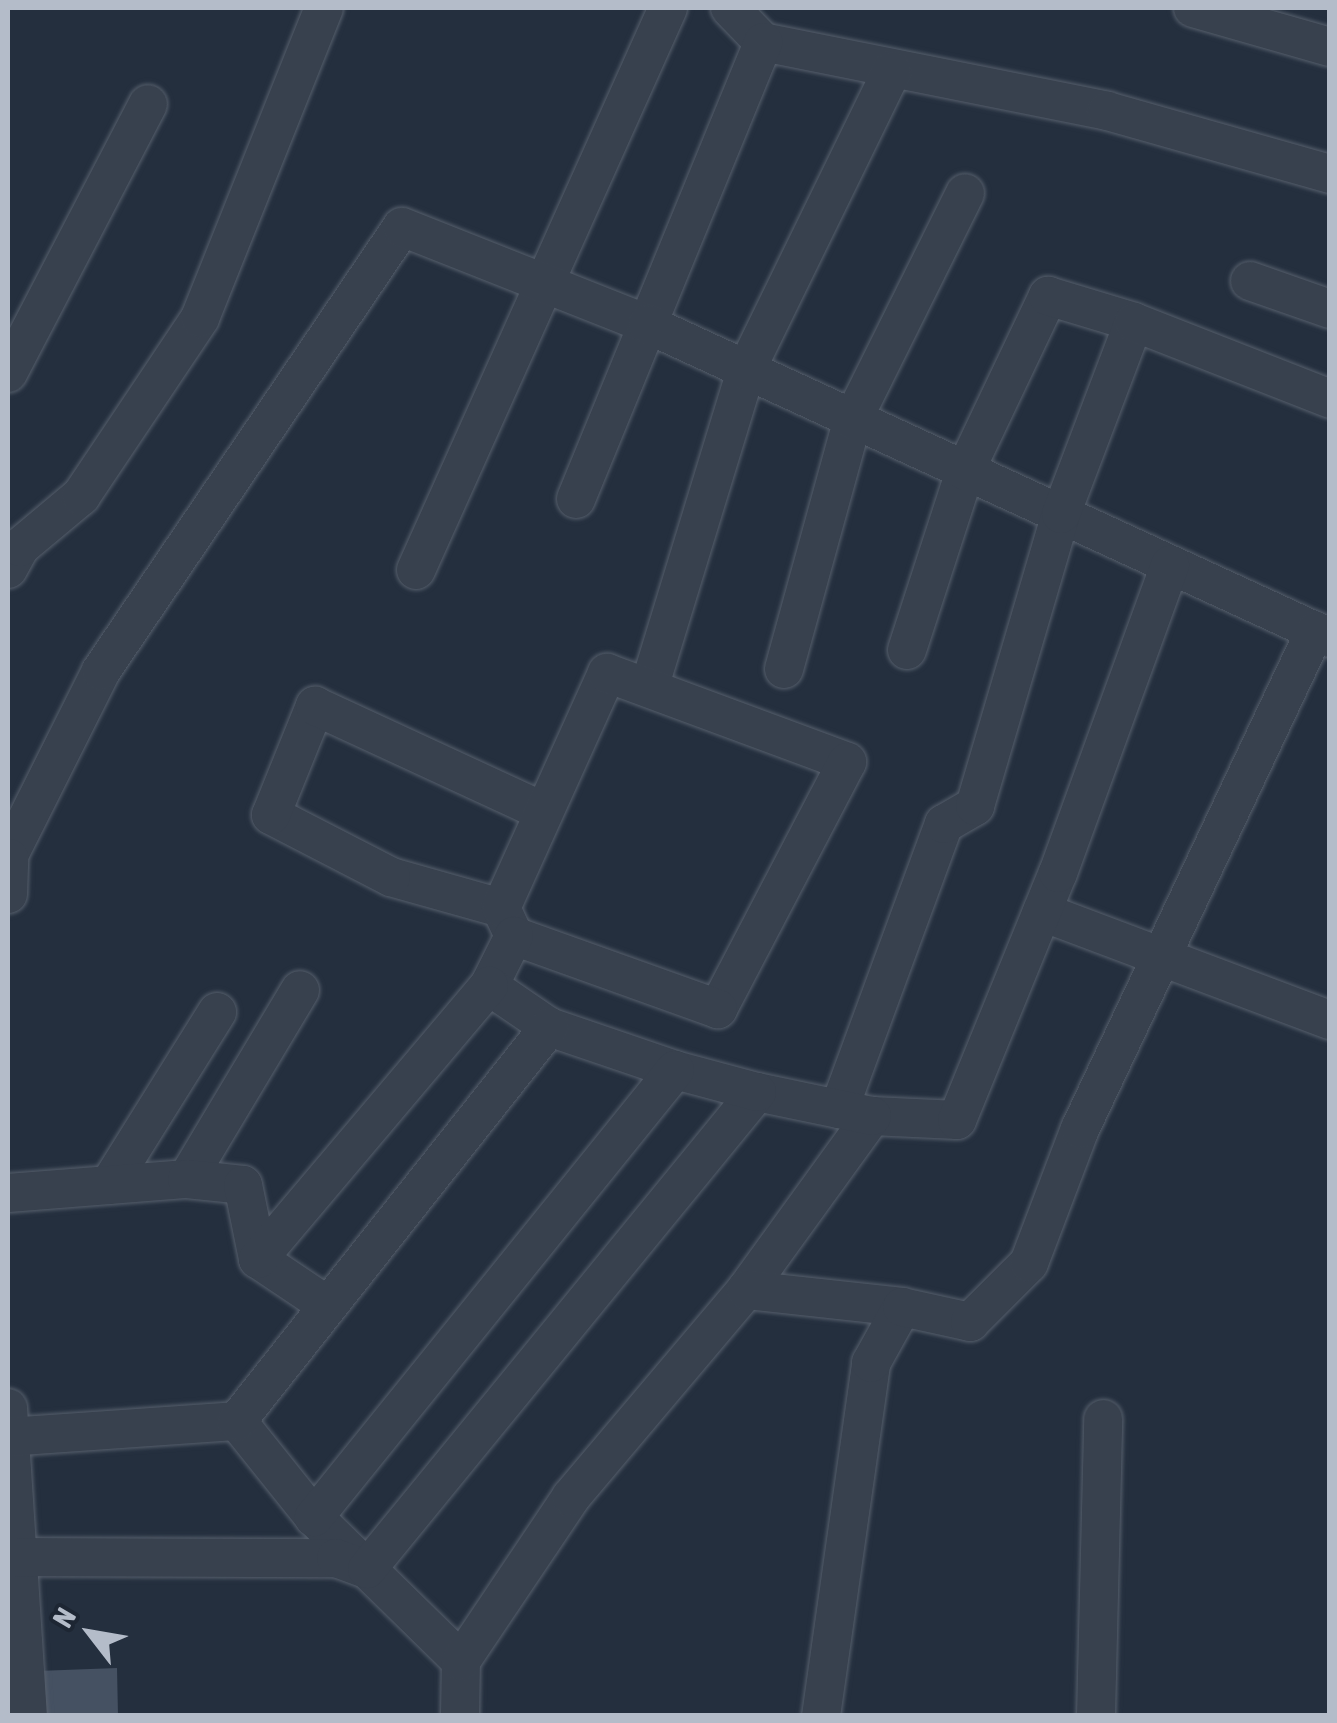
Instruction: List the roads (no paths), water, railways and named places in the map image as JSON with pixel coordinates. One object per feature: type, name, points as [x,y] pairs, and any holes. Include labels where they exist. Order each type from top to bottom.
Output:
[{"type":"street","points":[[8,568],[20,547],[81,496],[200,318],[324,8]]},
{"type":"street","points":[[416,570],[540,282],[668,8]]},
{"type":"street","points":[[730,8],[763,42],[892,72],[1106,111],[1330,174]]},
{"type":"street","points":[[1193,8],[1330,47]]},
{"type":"street","points":[[576,499],[763,42]]},
{"type":"street","points":[[649,688],[746,370],[892,72]]},
{"type":"street","points":[[8,373],[148,104]]},
{"type":"street","points":[[784,669],[853,419],[966,193]]},
{"type":"street","points":[[8,894],[8,858],[102,672],[402,226],[647,324],[1322,635],[1080,1129],[1030,1264],[970,1322],[902,1306],[746,1290]]},
{"type":"street","points":[[1250,281],[1330,309]]},
{"type":"street","points":[[907,650],[965,471],[1048,296],[1134,322],[1330,399]]},
{"type":"street","points":[[460,1716],[461,1661],[572,1498],[746,1290],[856,1113],[944,824],[975,806],[1060,514],[1134,322]]},
{"type":"street","points":[[489,986],[548,1027],[674,1070],[856,1113],[957,1120],[1042,912],[1170,565]]},
{"type":"street","points":[[258,1259],[489,986],[508,922],[544,812],[608,673],[848,762],[718,1009],[508,922],[390,876],[271,815],[314,706],[544,812]]},
{"type":"street","points":[[1042,912],[1330,1020]]},
{"type":"street","points":[[187,1179],[300,990]]},
{"type":"street","points":[[109,1185],[217,1012]]},
{"type":"street","points":[[237,1421],[548,1027]]},
{"type":"street","points":[[314,1517],[674,1070]]},
{"type":"street","points":[[367,1569],[758,1092]]},
{"type":"street","points":[[8,1193],[187,1179],[243,1185],[258,1259],[328,1306]]},
{"type":"street","points":[[821,1716],[871,1363],[902,1306]]},
{"type":"street","points":[[1096,1716],[1103,1419]]},
{"type":"street","points":[[237,1421],[314,1517],[461,1661]]},
{"type":"street","points":[[28,1716],[16,1679],[8,1427],[237,1421]]},
{"type":"street","points":[[12,1557],[336,1558],[367,1569]]}]
